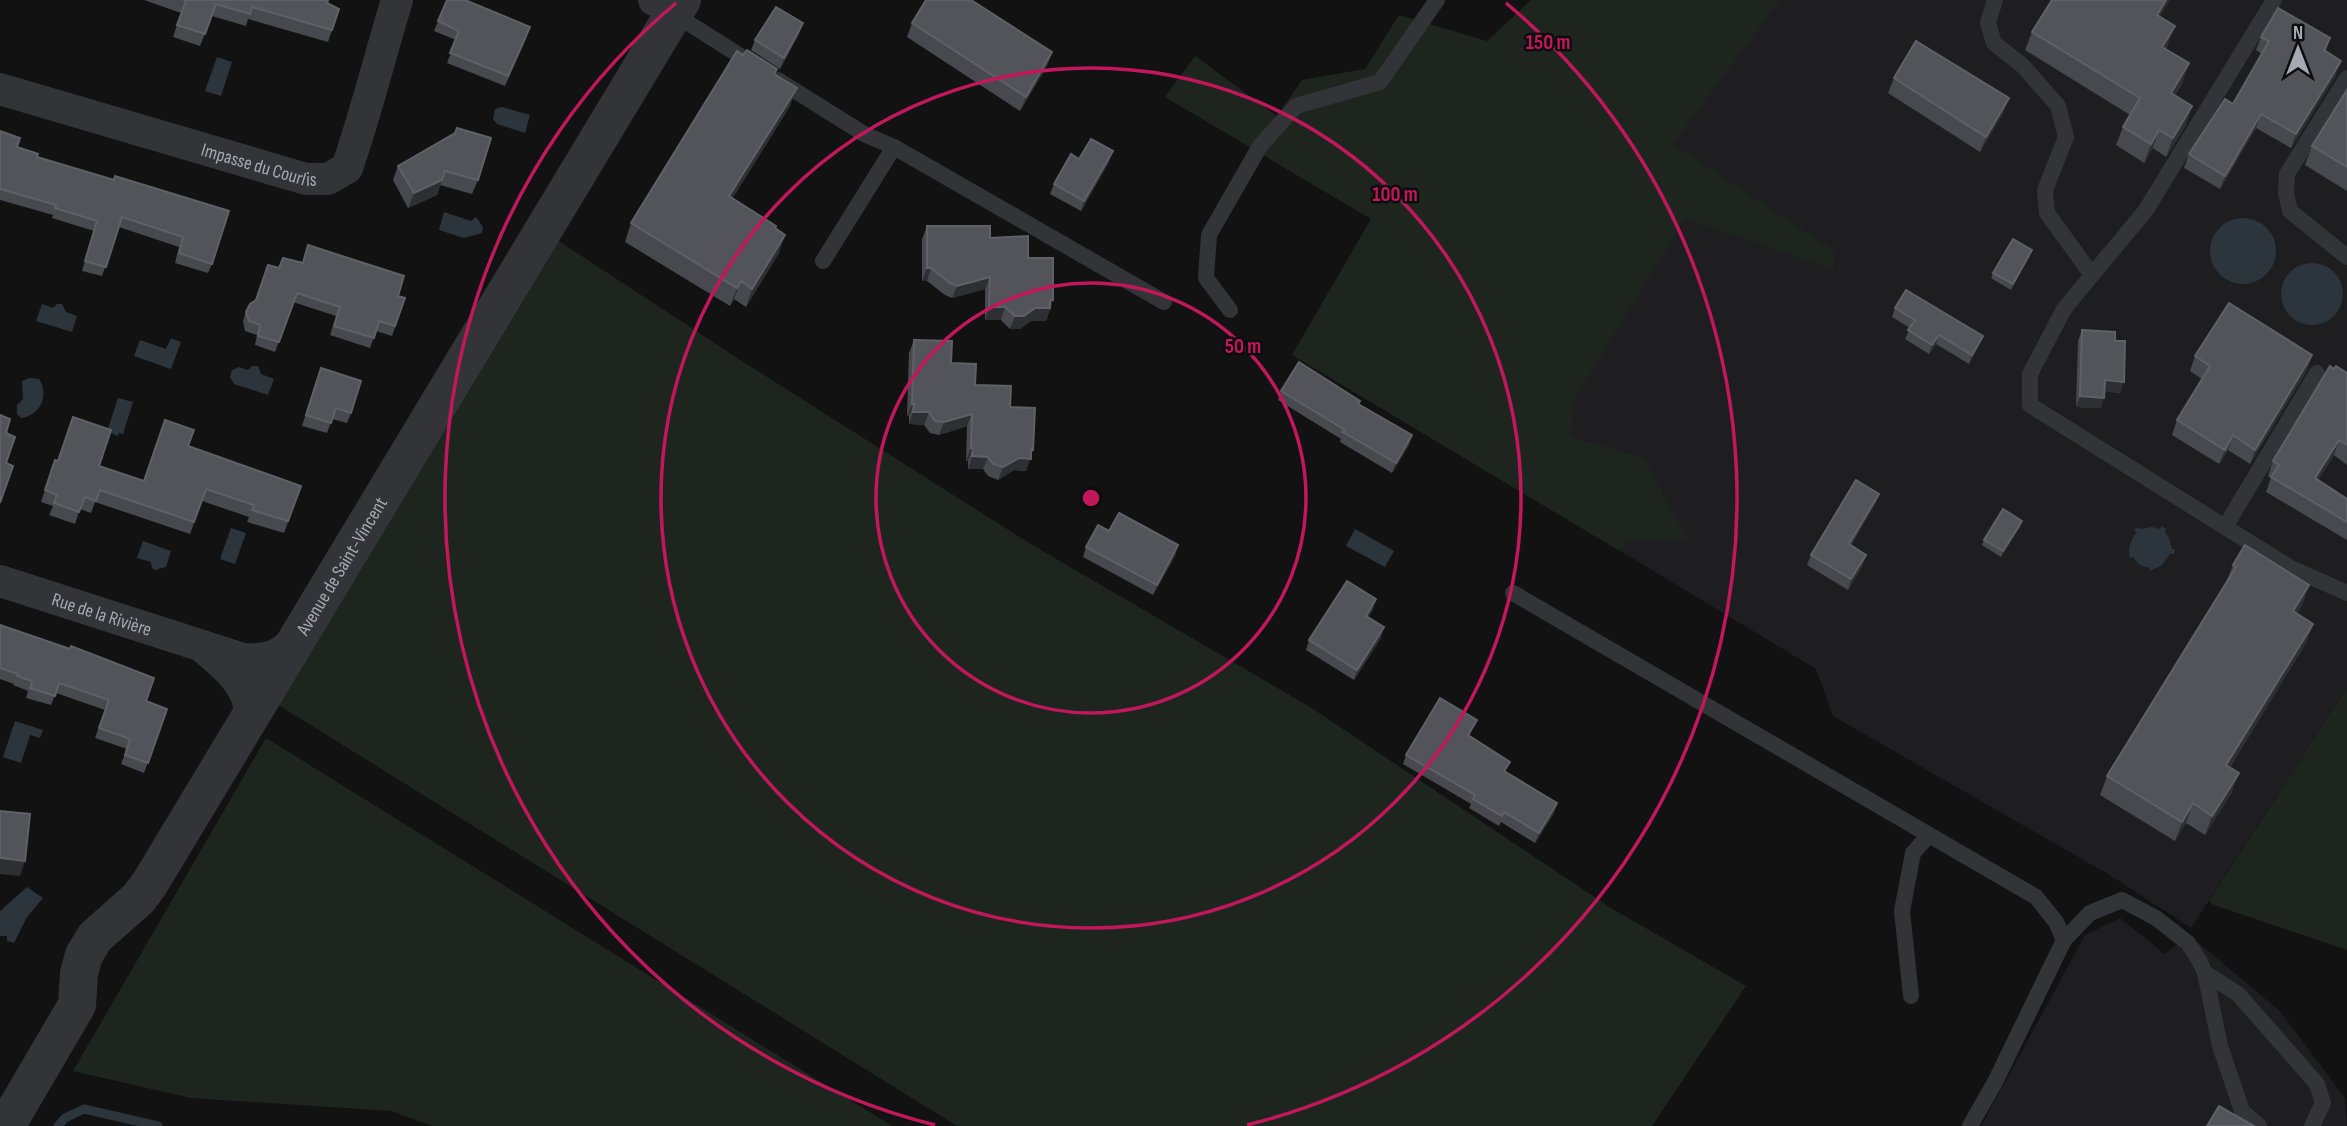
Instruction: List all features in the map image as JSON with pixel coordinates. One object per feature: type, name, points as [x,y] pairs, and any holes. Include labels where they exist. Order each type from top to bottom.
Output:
[{"type":"street","name":"Impasse du Courlis","points":[[0,89],[306,179],[328,179],[347,168],[370,100],[397,0]]},
{"type":"street","name":"Avenue de Saint-Vincent","points":[[6,1126],[77,1005],[79,973],[84,955],[95,937],[139,898],[150,883],[300,636],[672,6]]},
{"type":"street","name":"Rue de la Rivière","points":[[0,581],[243,659],[265,660],[285,651],[300,636]]},
{"type":"street","name":"Rue de la Rivière","points":[[204,648],[242,688],[249,707],[246,723]]},
{"type":"lane","points":[[1230,310],[1206,278],[1209,235],[1260,146],[1296,106],[1380,82],[1437,0]]},
{"type":"lane","points":[[1995,0],[1988,23],[1994,43],[2023,66],[2058,106],[2066,137],[2045,190],[2048,213],[2092,275]]},
{"type":"lane","points":[[2274,0],[2146,209],[2064,309],[2030,374],[2030,405],[2291,568],[2342,588]]},
{"type":"lane","points":[[672,6],[864,134],[894,147],[1164,302]]},
{"type":"lane","points":[[2347,78],[2287,174],[2286,193],[2290,211],[2347,257]]},
{"type":"lane","points":[[823,261],[894,147]]},
{"type":"lane","points":[[2225,527],[2317,373]]},
{"type":"lane","points":[[1513,593],[2036,897],[2056,922],[2064,940]]},
{"type":"lane","points":[[1911,996],[1902,911],[1913,853],[1929,835]]},
{"type":"lane","points":[[1970,1126],[1995,1082],[2064,940],[2090,913],[2122,900],[2156,918],[2188,943],[2205,973],[2220,1045],[2242,1111],[2259,1126]]},
{"type":"lane","points":[[2205,973],[2238,994],[2317,1084],[2323,1103],[2312,1126]]},
{"type":"shaded area","points":[[1531,0],[1780,0],[1673,144],[1836,252],[1832,269],[1685,219],[1573,402],[1571,437],[1644,458],[1688,540],[1628,540],[1618,550],[1292,355],[1371,219],[1165,97],[1195,56],[1277,116],[1302,80],[1365,69],[1399,15],[1487,41]]},
{"type":"shaded area","points":[[1687,0],[2347,0],[2347,687],[2191,928],[2108,874],[1833,716],[1816,669],[1468,459]]},
{"type":"shaded area","points":[[217,57],[232,62],[221,96],[205,91]]},
{"type":"shaded area","points":[[502,107],[530,115],[525,133],[497,124],[493,119],[495,109]]},
{"type":"shaded area","points":[[444,212],[471,221],[476,217],[483,227],[482,233],[464,238],[439,230]]},
{"type":"shaded area","points":[[2237,218],[2249,218],[2261,223],[2271,233],[2276,251],[2274,264],[2261,279],[2249,284],[2237,284],[2225,279],[2215,269],[2210,257],[2210,245],[2215,233],[2225,223]]},
{"type":"shaded area","points":[[554,238],[1029,543],[1310,707],[1611,908],[1746,986],[1652,1126],[957,1126],[275,703]]},
{"type":"shaded area","points":[[2312,263],[2324,265],[2334,272],[2341,282],[2341,306],[2334,316],[2324,323],[2312,325],[2300,323],[2290,316],[2283,306],[2281,294],[2283,282],[2290,272],[2300,265]]},
{"type":"shaded area","points":[[42,304],[53,308],[62,304],[66,312],[77,316],[72,332],[36,321]]},
{"type":"shaded area","points":[[171,338],[181,342],[171,369],[134,356],[140,340],[166,349]]},
{"type":"shaded area","points":[[252,366],[258,366],[261,374],[274,379],[268,395],[234,384],[230,377],[232,370],[239,367],[248,370]]},
{"type":"shaded area","points":[[39,379],[44,392],[43,398],[38,409],[21,418],[17,414],[17,405],[23,399],[22,381]]},
{"type":"shaded area","points":[[118,398],[133,402],[123,434],[119,433],[118,436],[108,429]]},
{"type":"shaded area","points":[[2162,526],[2166,529],[2172,549],[2175,549],[2174,554],[2170,554],[2162,565],[2150,571],[2150,568],[2140,565],[2133,557],[2130,558],[2130,545],[2137,532],[2134,530],[2138,527],[2160,529]]},
{"type":"shaded area","points":[[231,528],[246,533],[235,564],[220,559]]},
{"type":"shaded area","points":[[1355,529],[1394,551],[1385,567],[1346,546]]},
{"type":"shaded area","points":[[143,541],[171,551],[166,567],[155,570],[151,562],[137,558]]},
{"type":"shaded area","points":[[2347,687],[2347,950],[2209,901]]},
{"type":"shaded area","points":[[15,721],[43,730],[40,738],[30,735],[21,763],[3,757]]},
{"type":"shaded area","points":[[266,738],[892,1126],[432,1126],[391,1111],[191,1098],[73,1071]]},
{"type":"shaded area","points":[[27,887],[43,898],[27,917],[14,943],[7,941],[7,936],[0,936],[0,911]]},
{"type":"shaded area","points":[[2120,918],[2165,954],[2188,934],[2280,1011],[2345,1098],[2347,1126],[1981,1126],[2085,935]]},
{"type":"building","points":[[184,0],[328,0],[327,3],[339,9],[332,30],[252,7],[250,14],[216,4],[205,34],[177,25],[186,1]]},
{"type":"building","points":[[447,0],[465,0],[530,27],[508,76],[450,53],[459,31],[438,21]]},
{"type":"building","points":[[926,0],[971,0],[1052,52],[1026,97],[912,23]]},
{"type":"building","points":[[2052,0],[2166,0],[2157,15],[2175,26],[2162,47],[2189,63],[2171,93],[2192,106],[2173,138],[2159,130],[2151,144],[2123,127],[2140,98],[2032,32]]},
{"type":"building","points":[[776,7],[803,23],[784,58],[755,40]]},
{"type":"building","points":[[2278,8],[2330,38],[2324,50],[2341,61],[2296,134],[2261,114],[2225,176],[2189,154],[2225,99],[2233,104],[2269,41],[2261,37]]},
{"type":"building","points":[[1916,41],[2009,98],[1986,137],[1894,78]]},
{"type":"building","points":[[747,50],[777,69],[774,74],[797,88],[729,196],[776,226],[775,228],[785,235],[752,289],[741,281],[737,288],[631,223],[737,51],[743,55]]},
{"type":"building","points":[[2347,90],[2347,167],[2312,146]]},
{"type":"building","points":[[457,128],[491,138],[478,180],[445,171],[442,180],[414,193],[398,166],[455,133]]},
{"type":"building","points":[[0,131],[20,138],[17,147],[38,154],[37,157],[114,180],[115,176],[229,211],[212,264],[179,253],[183,237],[122,217],[106,267],[85,261],[97,221],[55,208],[56,205],[0,189]]},
{"type":"building","points":[[1091,139],[1113,151],[1084,201],[1054,184],[1071,154],[1079,159]]},
{"type":"building","points":[[927,226],[990,226],[990,238],[1028,236],[1028,258],[1053,258],[1053,300],[1050,300],[1050,308],[1035,308],[1024,316],[1015,316],[1005,307],[989,307],[990,277],[957,286],[927,268]]},
{"type":"building","points":[[2013,239],[2032,250],[2013,284],[1993,273]]},
{"type":"building","points":[[308,245],[404,276],[398,296],[405,298],[395,326],[379,321],[374,338],[334,326],[340,307],[297,293],[279,342],[258,336],[260,325],[249,321],[246,312],[256,300],[268,265],[279,268],[283,258],[303,263]]},
{"type":"building","points":[[1906,290],[1983,336],[1972,355],[1939,335],[1932,345],[1908,330],[1915,320],[1895,308]]},
{"type":"building","points":[[2229,303],[2312,355],[2255,450],[2233,435],[2225,450],[2177,420],[2210,366],[2195,356]]},
{"type":"building","points":[[2082,330],[2115,332],[2115,341],[2125,341],[2124,382],[2105,380],[2104,398],[2080,396]]},
{"type":"building","points":[[914,340],[952,341],[951,363],[976,364],[975,385],[1011,386],[1010,407],[1035,408],[1031,459],[1019,458],[1003,467],[993,464],[988,457],[972,456],[972,414],[944,422],[935,421],[929,412],[913,412]]},
{"type":"building","points":[[1299,362],[1360,401],[1358,404],[1412,435],[1396,463],[1281,391]]},
{"type":"building","points":[[2330,366],[2334,369],[2336,366],[2347,373],[2347,445],[2339,440],[2315,478],[2347,499],[2347,522],[2271,477],[2279,465],[2273,461]]},
{"type":"building","points":[[321,368],[361,381],[351,413],[336,408],[331,423],[306,415]]},
{"type":"building","points":[[0,415],[10,419],[6,433],[15,437],[6,463],[13,466],[0,503]]},
{"type":"building","points":[[73,417],[111,430],[99,466],[144,481],[165,420],[194,430],[188,446],[301,486],[288,521],[252,510],[254,505],[206,489],[194,522],[100,490],[96,501],[85,497],[79,512],[54,503],[57,495],[45,490]]},
{"type":"building","points":[[1856,480],[1879,494],[1849,544],[1866,555],[1851,579],[1811,555]]},
{"type":"building","points":[[2003,509],[2022,521],[2003,551],[1984,540]]},
{"type":"building","points":[[1119,513],[1178,545],[1157,585],[1086,547],[1098,525],[1109,531]]},
{"type":"building","points":[[2245,545],[2309,585],[2293,611],[2313,624],[2226,765],[2239,773],[2212,816],[2193,803],[2182,822],[2107,776],[2236,567],[2233,565]]},
{"type":"building","points":[[1347,581],[1376,599],[1366,616],[1384,627],[1357,670],[1309,640]]},
{"type":"building","points":[[0,625],[70,649],[71,646],[154,678],[146,701],[167,709],[148,763],[125,755],[130,739],[99,728],[109,700],[59,683],[55,696],[30,688],[32,681],[0,668]]},
{"type":"building","points":[[1440,698],[1477,720],[1468,735],[1510,762],[1504,771],[1557,803],[1539,833],[1504,812],[1502,816],[1473,799],[1475,795],[1406,755]]},
{"type":"building","points":[[0,811],[30,814],[25,861],[0,858]]},
{"type":"building","points":[[2219,1106],[2254,1126],[2207,1126]]},
{"type":"waterway","points":[[58,1126],[65,1118],[84,1109],[158,1126]]}]
